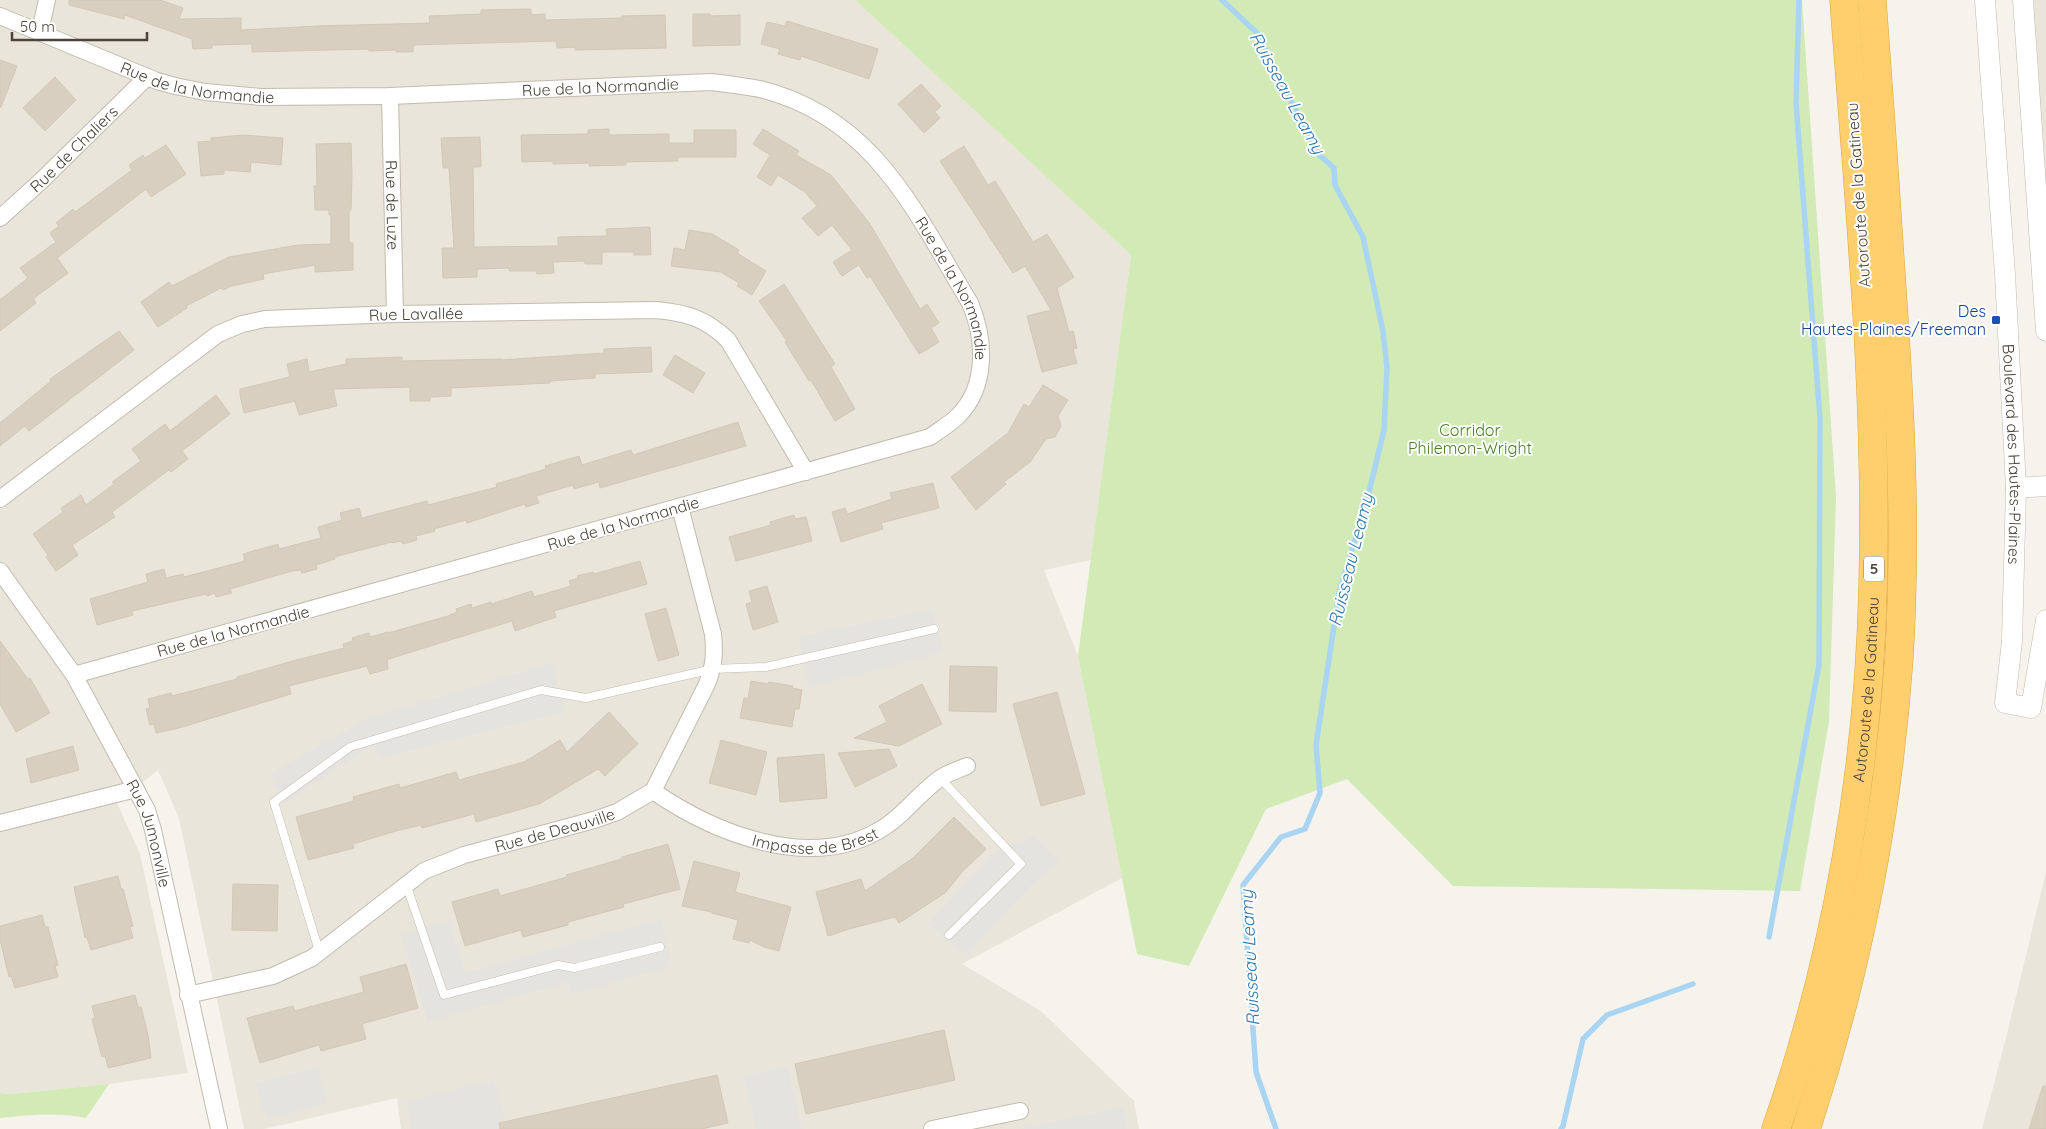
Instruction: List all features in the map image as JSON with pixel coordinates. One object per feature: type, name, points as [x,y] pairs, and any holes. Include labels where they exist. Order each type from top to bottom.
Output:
[{"type":"highway","name":"Autoroute de la Gatineau","points":[[1776,1129],[1807,1030],[1832,927],[1855,804],[1870,658],[1874,534],[1873,434],[1844,0]]},
{"type":"highway","name":"Autoroute de la Gatineau","points":[[1806,1129],[1833,1039],[1867,898],[1884,794],[1899,657],[1903,549],[1901,442],[1872,0]]},
{"type":"street","points":[[40,30],[47,0]]},
{"type":"street","name":"Boulevard des Hautes-Plaines","points":[[1986,0],[2005,274],[2016,488],[2017,526],[2012,641],[2005,703],[2031,708],[2046,620]]},
{"type":"street","points":[[2023,0],[2046,331]]},
{"type":"street","name":"Rue de la Normandie","points":[[0,16],[40,30],[147,77],[175,86],[205,92],[261,97],[390,96],[711,82],[760,89],[785,97],[830,119],[851,133],[900,187],[970,303],[978,322],[981,342],[981,362],[978,381],[971,399],[959,415],[930,437],[74,675]]},
{"type":"street","name":"Rue de Chaliers","points":[[0,218],[41,181],[147,77]]},
{"type":"street","name":"Rue de Luze","points":[[390,96],[395,314]]},
{"type":"street","name":"Rue Lavallée","points":[[0,499],[218,334],[242,324],[265,319],[395,314],[656,310],[678,312],[698,318],[715,327],[728,340],[806,472]]},
{"type":"street","points":[[2016,488],[2046,486]]},
{"type":"street","points":[[653,792],[713,669],[715,652],[713,634],[680,507]]},
{"type":"street","name":"Rue Jumonville","points":[[0,571],[74,675],[147,810],[219,1129]]},
{"type":"street","name":"Impasse de Brest","points":[[653,792],[693,817],[721,830],[787,846],[812,848],[837,846],[879,831],[901,814],[940,778],[967,766]]},
{"type":"street","points":[[0,824],[136,789]]},
{"type":"street","name":"Rue de Deauville","points":[[188,995],[273,976],[294,968],[320,953],[424,871],[464,855],[594,820],[617,812],[653,792]]},
{"type":"street","points":[[932,1129],[1020,1110]]},
{"type":"lane","points":[[320,953],[274,802],[350,747],[541,690],[586,698],[713,669],[766,667],[934,629]]},
{"type":"lane","points":[[940,778],[1021,864],[949,935]]},
{"type":"lane","points":[[406,884],[444,995],[558,965],[574,968],[660,947]]},
{"type":"shaded area","points":[[0,0],[855,0],[1131,255],[1091,560],[1044,570],[1078,656],[1122,878],[962,964],[1041,1011],[1134,1101],[1139,1129],[401,1129],[397,1098],[264,1129],[244,1129],[179,818],[158,770],[117,803],[140,854],[188,1073],[109,1084],[12,1094],[0,1093]]},
{"type":"shaded area","points":[[2023,0],[2046,0],[2046,331]]},
{"type":"shaded area","points":[[932,609],[943,652],[808,688],[799,637]]},
{"type":"shaded area","points":[[552,663],[565,712],[382,758],[373,745],[286,802],[269,774],[367,719]]},
{"type":"shaded area","points":[[1035,836],[1059,862],[1030,886],[967,955],[927,924],[998,850]]},
{"type":"shaded area","points":[[2046,872],[2046,1129],[1982,1129],[2005,1042]]},
{"type":"shaded area","points":[[661,919],[672,966],[572,994],[567,982],[428,1022],[401,935],[449,922],[465,973]]},
{"type":"shaded area","points":[[787,1067],[802,1129],[756,1129],[744,1076]]},
{"type":"shaded area","points":[[317,1068],[328,1103],[267,1120],[255,1083]]},
{"type":"shaded area","points":[[494,1080],[507,1129],[411,1129],[407,1102]]},
{"type":"shaded area","points":[[1123,1107],[1127,1129],[1019,1129]]},
{"type":"green space","name":"Corridor Philemon-Wright","points":[[855,0],[1802,0],[1836,497],[1829,721],[1800,891],[1453,886],[1347,779],[1266,809],[1189,966],[1137,954],[1078,656],[1131,255]]},
{"type":"green space","points":[[109,1084],[86,1118],[32,1115],[0,1118],[0,1093],[12,1094]]},
{"type":"building","points":[[69,0],[160,0],[183,8],[179,19],[241,18],[241,30],[430,23],[429,16],[481,14],[481,10],[531,9],[531,15],[545,14],[545,20],[665,15],[666,48],[575,50],[575,47],[557,48],[556,41],[413,45],[413,52],[396,52],[396,50],[369,51],[369,49],[252,52],[252,44],[212,45],[212,48],[193,49],[192,39],[125,15],[124,19],[69,5]]},
{"type":"building","points":[[693,14],[710,14],[710,16],[740,15],[740,45],[693,46]]},
{"type":"building","points":[[787,21],[878,49],[869,79],[801,56],[800,60],[778,54],[780,49],[761,44],[767,22],[785,26]]},
{"type":"building","points":[[0,60],[17,66],[1,107],[0,107]]},
{"type":"building","points":[[55,77],[76,100],[45,131],[23,108]]},
{"type":"building","points":[[921,84],[941,106],[935,112],[940,118],[924,133],[898,104]]},
{"type":"building","points":[[609,129],[609,135],[669,134],[669,143],[694,143],[694,130],[736,130],[736,157],[677,157],[678,161],[626,162],[626,165],[589,166],[589,163],[553,164],[553,161],[522,162],[521,135],[588,134],[588,130]]},
{"type":"building","points":[[763,129],[799,151],[796,155],[831,175],[870,224],[920,309],[927,304],[939,323],[931,328],[939,342],[919,354],[870,276],[867,278],[859,265],[842,276],[833,262],[852,250],[832,225],[818,236],[802,218],[817,206],[805,192],[778,175],[771,186],[757,177],[770,155],[753,144]]},
{"type":"building","points":[[243,135],[283,138],[281,165],[251,162],[250,172],[224,170],[224,174],[201,176],[198,142],[212,141],[211,138]]},
{"type":"building","points":[[480,137],[481,167],[473,167],[474,247],[558,246],[558,237],[607,236],[606,229],[650,227],[651,255],[634,255],[634,252],[602,252],[602,264],[585,264],[585,261],[553,262],[554,273],[537,274],[536,271],[509,271],[509,268],[477,269],[477,277],[443,278],[442,248],[454,248],[449,168],[443,168],[441,138]]},
{"type":"building","points":[[351,143],[352,174],[349,243],[353,243],[353,270],[315,272],[315,265],[263,274],[264,279],[232,286],[223,290],[221,288],[186,306],[187,308],[158,327],[141,302],[169,282],[172,286],[229,257],[298,245],[331,244],[331,215],[329,215],[329,210],[315,210],[314,186],[317,186],[316,144]]},
{"type":"building","points":[[166,145],[186,174],[151,197],[146,189],[57,258],[68,273],[33,299],[36,303],[0,331],[0,300],[28,278],[20,268],[56,242],[50,233],[59,226],[56,223],[73,209],[75,212],[132,170],[129,165],[143,155],[145,158]]},
{"type":"building","points":[[964,146],[988,185],[995,181],[1033,242],[1047,234],[1074,277],[1057,288],[1069,332],[1073,331],[1077,348],[1073,349],[1077,363],[1042,372],[1027,316],[1051,310],[1025,266],[1013,273],[940,161]]},
{"type":"building","points":[[689,230],[712,234],[739,250],[737,253],[766,271],[752,295],[737,286],[739,283],[721,272],[671,266],[674,248],[685,250]]},
{"type":"building","points":[[784,284],[835,364],[831,367],[855,409],[835,421],[811,380],[809,381],[785,342],[787,341],[759,301]]},
{"type":"building","points":[[119,331],[134,350],[29,431],[25,426],[0,446],[0,423],[51,381],[50,379]]},
{"type":"building","points":[[651,347],[652,372],[595,374],[595,378],[550,381],[550,383],[451,388],[451,396],[430,397],[430,401],[410,401],[410,387],[333,389],[337,406],[299,415],[295,401],[244,413],[240,395],[240,389],[290,377],[287,364],[307,359],[309,372],[346,364],[346,359],[402,357],[402,361],[501,360],[604,353],[604,349]]},
{"type":"building","points":[[675,355],[705,373],[693,393],[663,375]]},
{"type":"building","points":[[1043,385],[1068,400],[1058,416],[1061,426],[1055,437],[1046,439],[1030,462],[1004,482],[1006,484],[976,510],[951,477],[1008,433],[1024,404],[1029,407]]},
{"type":"building","points":[[216,395],[230,414],[182,451],[188,459],[171,472],[169,470],[112,512],[115,517],[72,545],[78,555],[56,571],[46,557],[48,555],[33,534],[63,512],[61,508],[81,495],[86,505],[114,484],[112,482],[141,461],[132,449],[165,424],[170,431]]},
{"type":"building","points":[[738,422],[746,446],[600,488],[599,482],[574,489],[573,485],[536,496],[539,503],[526,507],[525,504],[467,523],[466,520],[434,529],[435,531],[416,536],[417,540],[403,544],[401,541],[392,542],[334,557],[335,559],[316,565],[317,569],[302,573],[301,570],[292,571],[230,589],[232,593],[216,597],[215,593],[207,596],[206,594],[132,611],[133,615],[97,625],[90,599],[148,582],[146,574],[164,569],[166,578],[183,574],[184,577],[245,561],[243,554],[278,544],[279,549],[321,538],[318,527],[342,520],[340,513],[359,508],[362,518],[427,501],[428,505],[497,487],[496,484],[546,469],[545,466],[579,456],[582,465],[631,450],[633,455]]},
{"type":"building","points":[[933,483],[939,508],[881,523],[883,529],[841,542],[832,512],[845,508],[847,514],[892,499],[890,493]]},
{"type":"building","points":[[794,515],[795,519],[806,517],[812,541],[736,561],[729,537],[771,525],[770,522]]},
{"type":"building","points":[[640,561],[647,584],[554,611],[556,617],[515,631],[512,621],[387,660],[388,669],[370,674],[367,666],[289,686],[291,694],[179,728],[156,733],[154,724],[150,725],[146,709],[150,708],[148,699],[171,693],[172,696],[344,648],[343,644],[353,641],[352,638],[369,633],[370,637],[388,633],[448,616],[457,612],[456,609],[471,604],[472,608],[491,602],[491,604],[532,591],[534,597],[571,586],[569,581],[578,578],[577,576],[593,572],[594,574]]},
{"type":"building","points":[[767,586],[778,622],[753,630],[746,604],[752,602],[749,591]]},
{"type":"building","points":[[666,608],[679,655],[658,661],[645,614]]},
{"type":"building","points":[[0,641],[28,679],[30,678],[50,713],[16,732],[0,704]]},
{"type":"building","points":[[950,666],[997,667],[996,712],[949,711]]},
{"type":"building","points":[[751,681],[793,686],[792,688],[802,690],[799,709],[795,709],[792,727],[740,718],[744,698],[748,699]]},
{"type":"building","points":[[922,684],[942,724],[899,746],[854,738],[887,722],[879,706]]},
{"type":"building","points":[[1057,692],[1085,794],[1041,806],[1013,704]]},
{"type":"building","points":[[609,712],[638,744],[605,776],[598,769],[539,804],[476,822],[474,814],[422,828],[421,825],[353,844],[354,848],[308,860],[296,817],[354,801],[353,797],[399,784],[400,788],[456,772],[459,780],[524,762],[560,740],[567,752]]},
{"type":"building","points":[[721,740],[767,752],[756,795],[709,783]]},
{"type":"building","points":[[73,746],[79,770],[31,783],[26,759]]},
{"type":"building","points":[[889,749],[897,766],[855,787],[838,753]]},
{"type":"building","points":[[824,754],[827,798],[780,802],[777,758]]},
{"type":"building","points":[[954,817],[986,849],[963,871],[945,893],[899,923],[895,917],[828,936],[816,892],[861,879],[865,891],[913,858]]},
{"type":"building","points":[[668,844],[680,889],[623,904],[624,907],[568,922],[568,925],[523,937],[521,930],[465,946],[452,902],[498,889],[500,896],[567,877],[566,875]]},
{"type":"building","points":[[694,861],[740,873],[735,892],[791,907],[779,951],[764,947],[750,940],[749,943],[733,939],[738,920],[682,906]]},
{"type":"building","points":[[118,876],[133,926],[130,927],[133,938],[91,950],[87,937],[85,938],[74,887]]},
{"type":"building","points":[[233,884],[278,885],[277,931],[232,930]]},
{"type":"building","points":[[42,915],[45,927],[48,927],[58,965],[55,966],[58,977],[15,988],[11,976],[9,977],[0,940],[0,926]]},
{"type":"building","points":[[406,964],[418,1008],[362,1024],[366,1039],[321,1051],[319,1045],[260,1063],[247,1018],[293,1006],[295,1011],[364,992],[360,977]]},
{"type":"building","points":[[135,995],[138,1007],[141,1007],[151,1058],[108,1068],[105,1056],[102,1057],[92,1019],[95,1018],[92,1006]]},
{"type":"building","points":[[944,1030],[955,1080],[806,1114],[795,1064]]},
{"type":"building","points":[[717,1075],[728,1123],[702,1129],[500,1129],[499,1123]]},
{"type":"building","points":[[2043,1086],[2046,1086],[2046,1129],[2029,1129]]},
{"type":"waterway","name":"Ruisseau Leamy","points":[[1222,0],[1257,33],[1317,153],[1334,168],[1335,185],[1363,237],[1383,331],[1387,368],[1384,430],[1368,496],[1339,593],[1316,745],[1320,793],[1305,829],[1281,837],[1243,885],[1256,1072],[1276,1129]]},
{"type":"waterway","points":[[1769,937],[1819,665],[1820,419],[1796,103],[1799,0]]},
{"type":"waterway","points":[[1561,1129],[1583,1039],[1607,1015],[1693,984]]},
{"type":"place","name":"Des Hautes-Plaines/Freeman","points":[[1996,320]]}]
